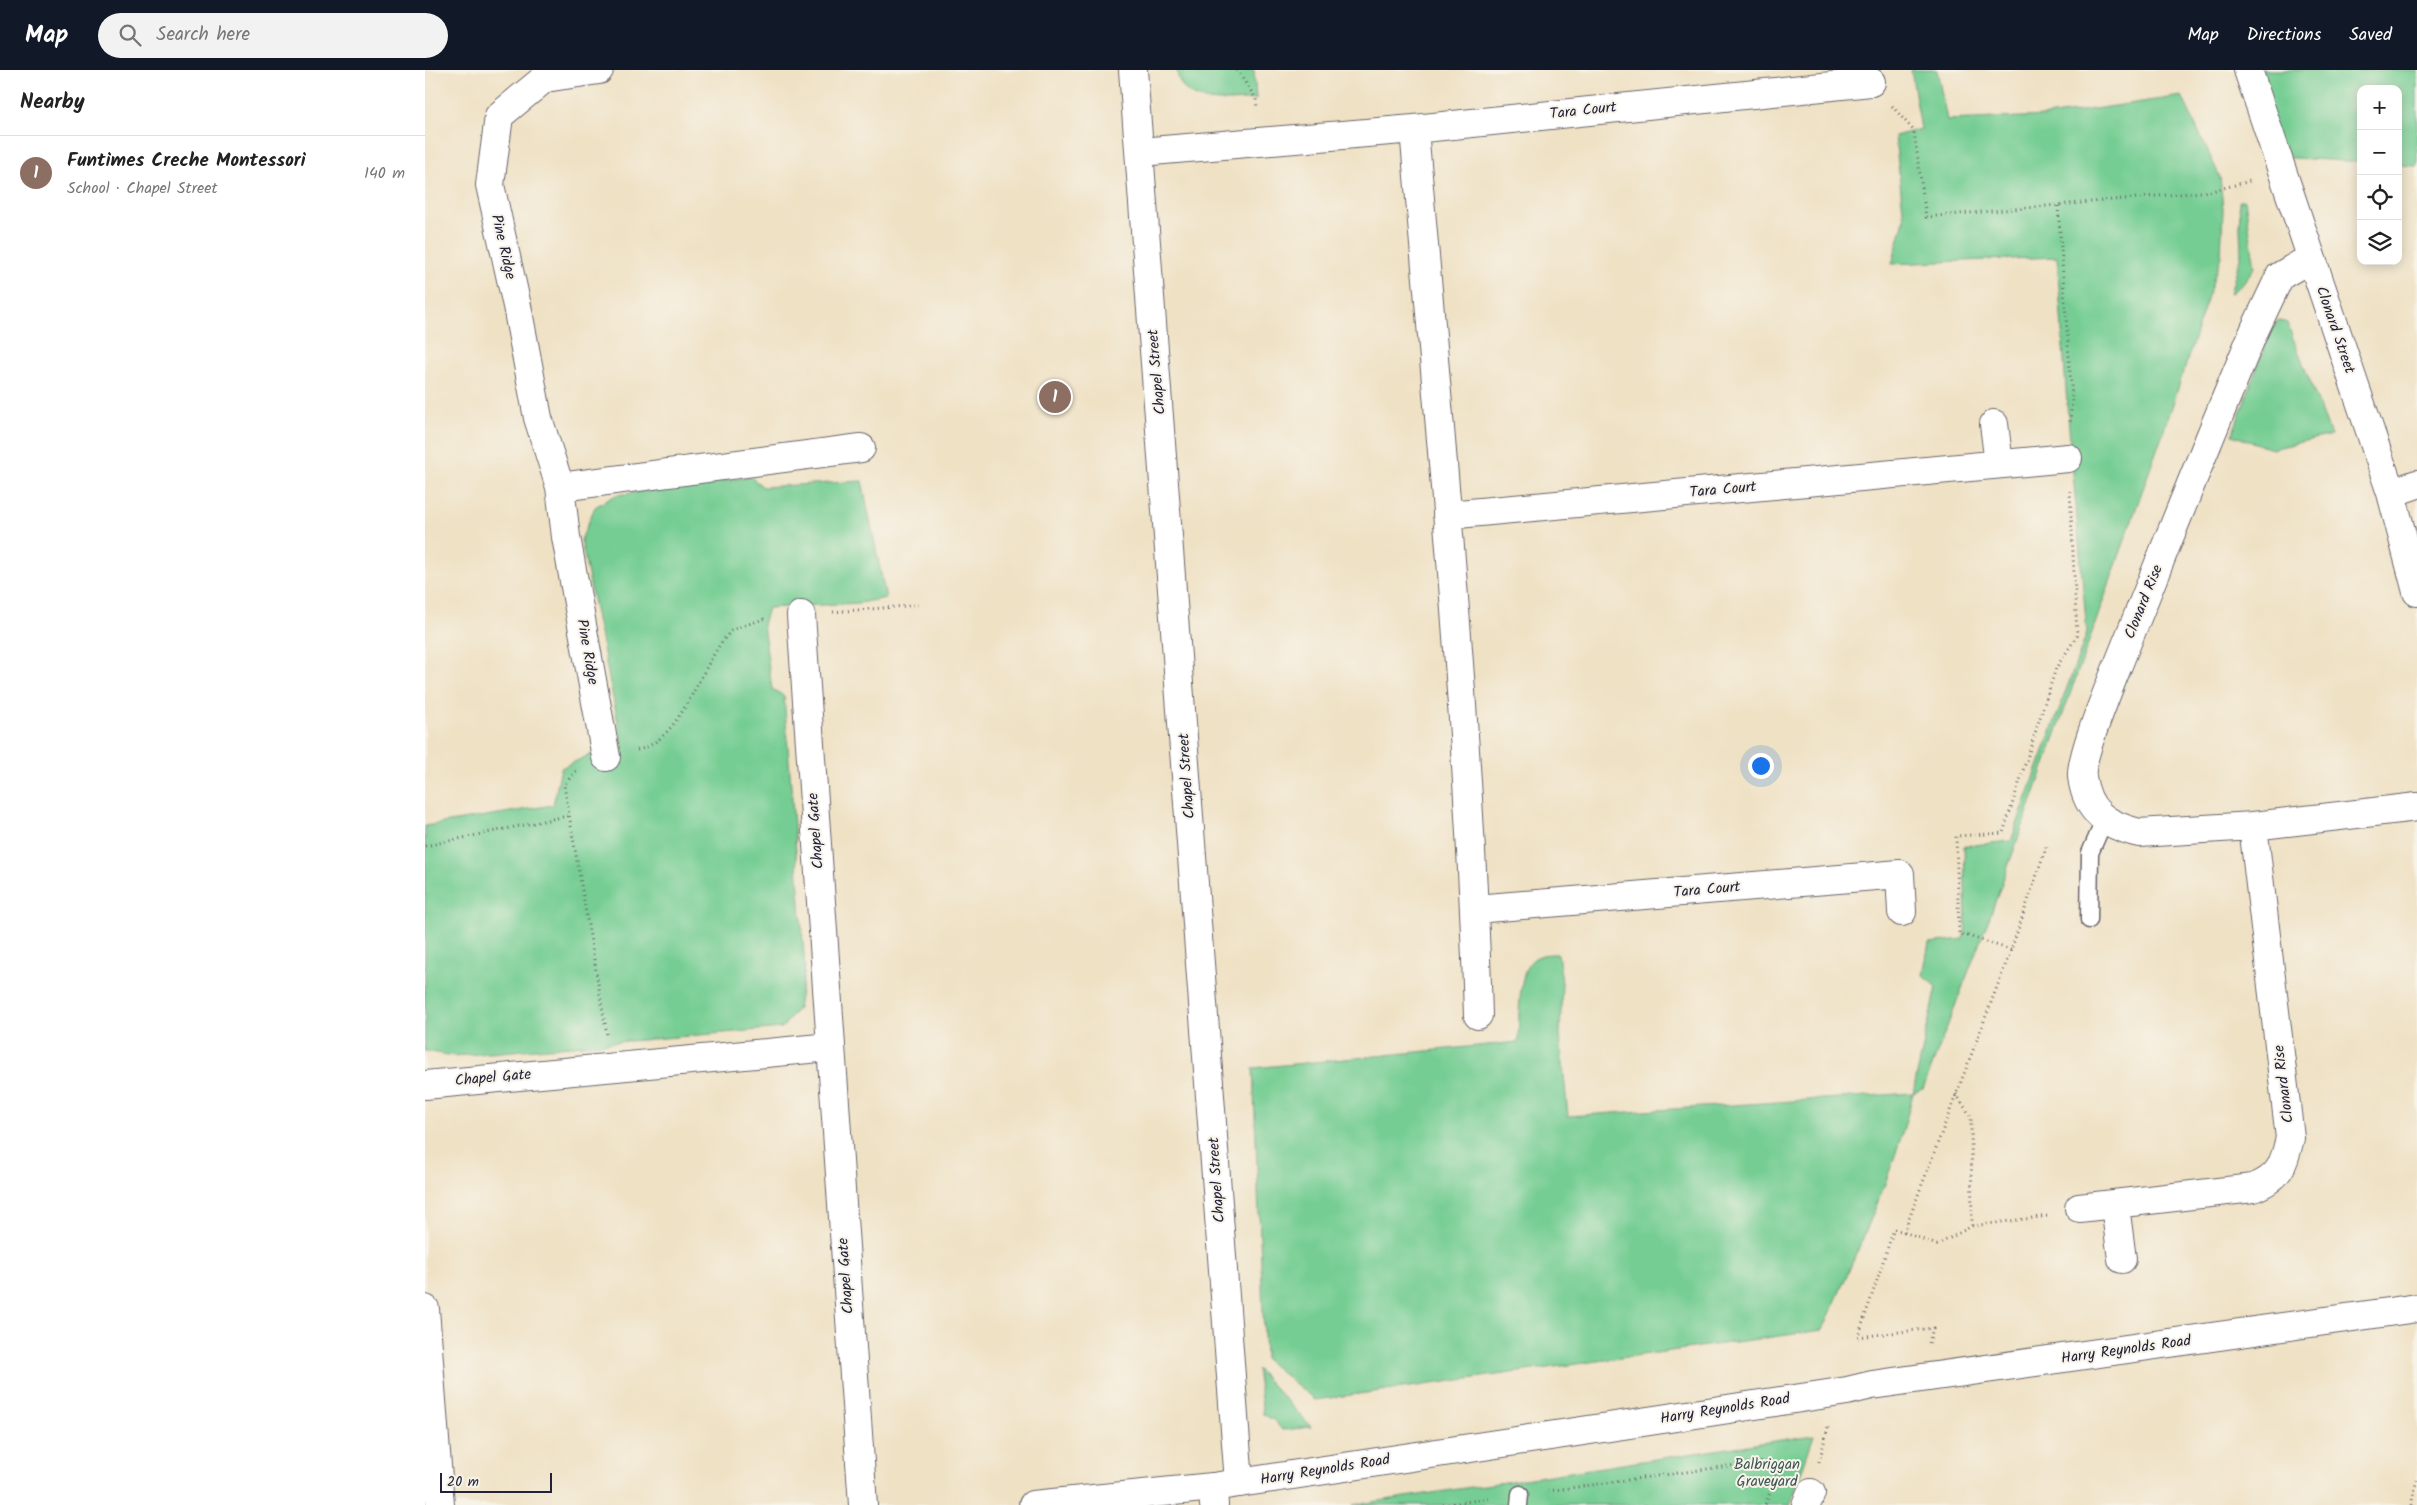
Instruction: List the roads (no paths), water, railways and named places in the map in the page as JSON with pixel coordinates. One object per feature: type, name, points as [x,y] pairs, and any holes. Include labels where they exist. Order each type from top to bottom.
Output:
[{"type":"street","name":"Pine Ridge","points":[[599,70],[545,74],[499,116],[490,185],[517,306],[538,418],[560,487],[566,537],[606,757]]},
{"type":"street","name":"Chapel Street","points":[[1133,70],[1239,1483]]},
{"type":"street","name":"Clonard Street","points":[[2248,70],[2391,493],[2417,592]]},
{"type":"street","name":"Tara Court","points":[[1139,152],[1414,129],[1871,82]]},
{"type":"street","points":[[1414,129],[1447,515],[1475,909],[1478,1015]]},
{"type":"street","name":"Clonard Rise","points":[[2104,820],[2094,810],[2084,789],[2081,775],[2083,760],[2110,687],[2255,328],[2280,276],[2311,258]]},
{"type":"street","points":[[1994,424],[1999,464]]},
{"type":"street","points":[[560,487],[861,448]]},
{"type":"street","name":"Tara Court","points":[[1447,515],[2068,458]]},
{"type":"street","points":[[2391,493],[2417,484]]},
{"type":"street","name":"Chapel Gate","points":[[801,615],[863,1505]]},
{"type":"street","points":[[2104,820],[2121,828],[2139,833],[2253,826],[2417,806]]},
{"type":"street","name":"Clonard Rise","points":[[2079,1208],[2115,1206],[2253,1188],[2269,1182],[2283,1164],[2291,1138],[2253,826]]},
{"type":"street","name":"Tara Court","points":[[1475,909],[1901,874],[1902,912]]},
{"type":"street","name":"Chapel Gate","points":[[425,1085],[830,1047]]},
{"type":"street","points":[[2115,1206],[2122,1259]]},
{"type":"street","name":"Harry Reynolds Road","points":[[1033,1505],[1213,1496],[1239,1483],[1847,1391],[1872,1385],[2417,1308]]},
{"type":"street","points":[[425,1319],[440,1505]]},
{"type":"lane","points":[[2089,920],[2089,853],[2104,820]]},
{"type":"place","name":"Funtimes Creche Montessori","points":[[1055,397]]},
{"type":"park label","name":"Balbriggan Graveyard","points":[[1767,1474]]}]
